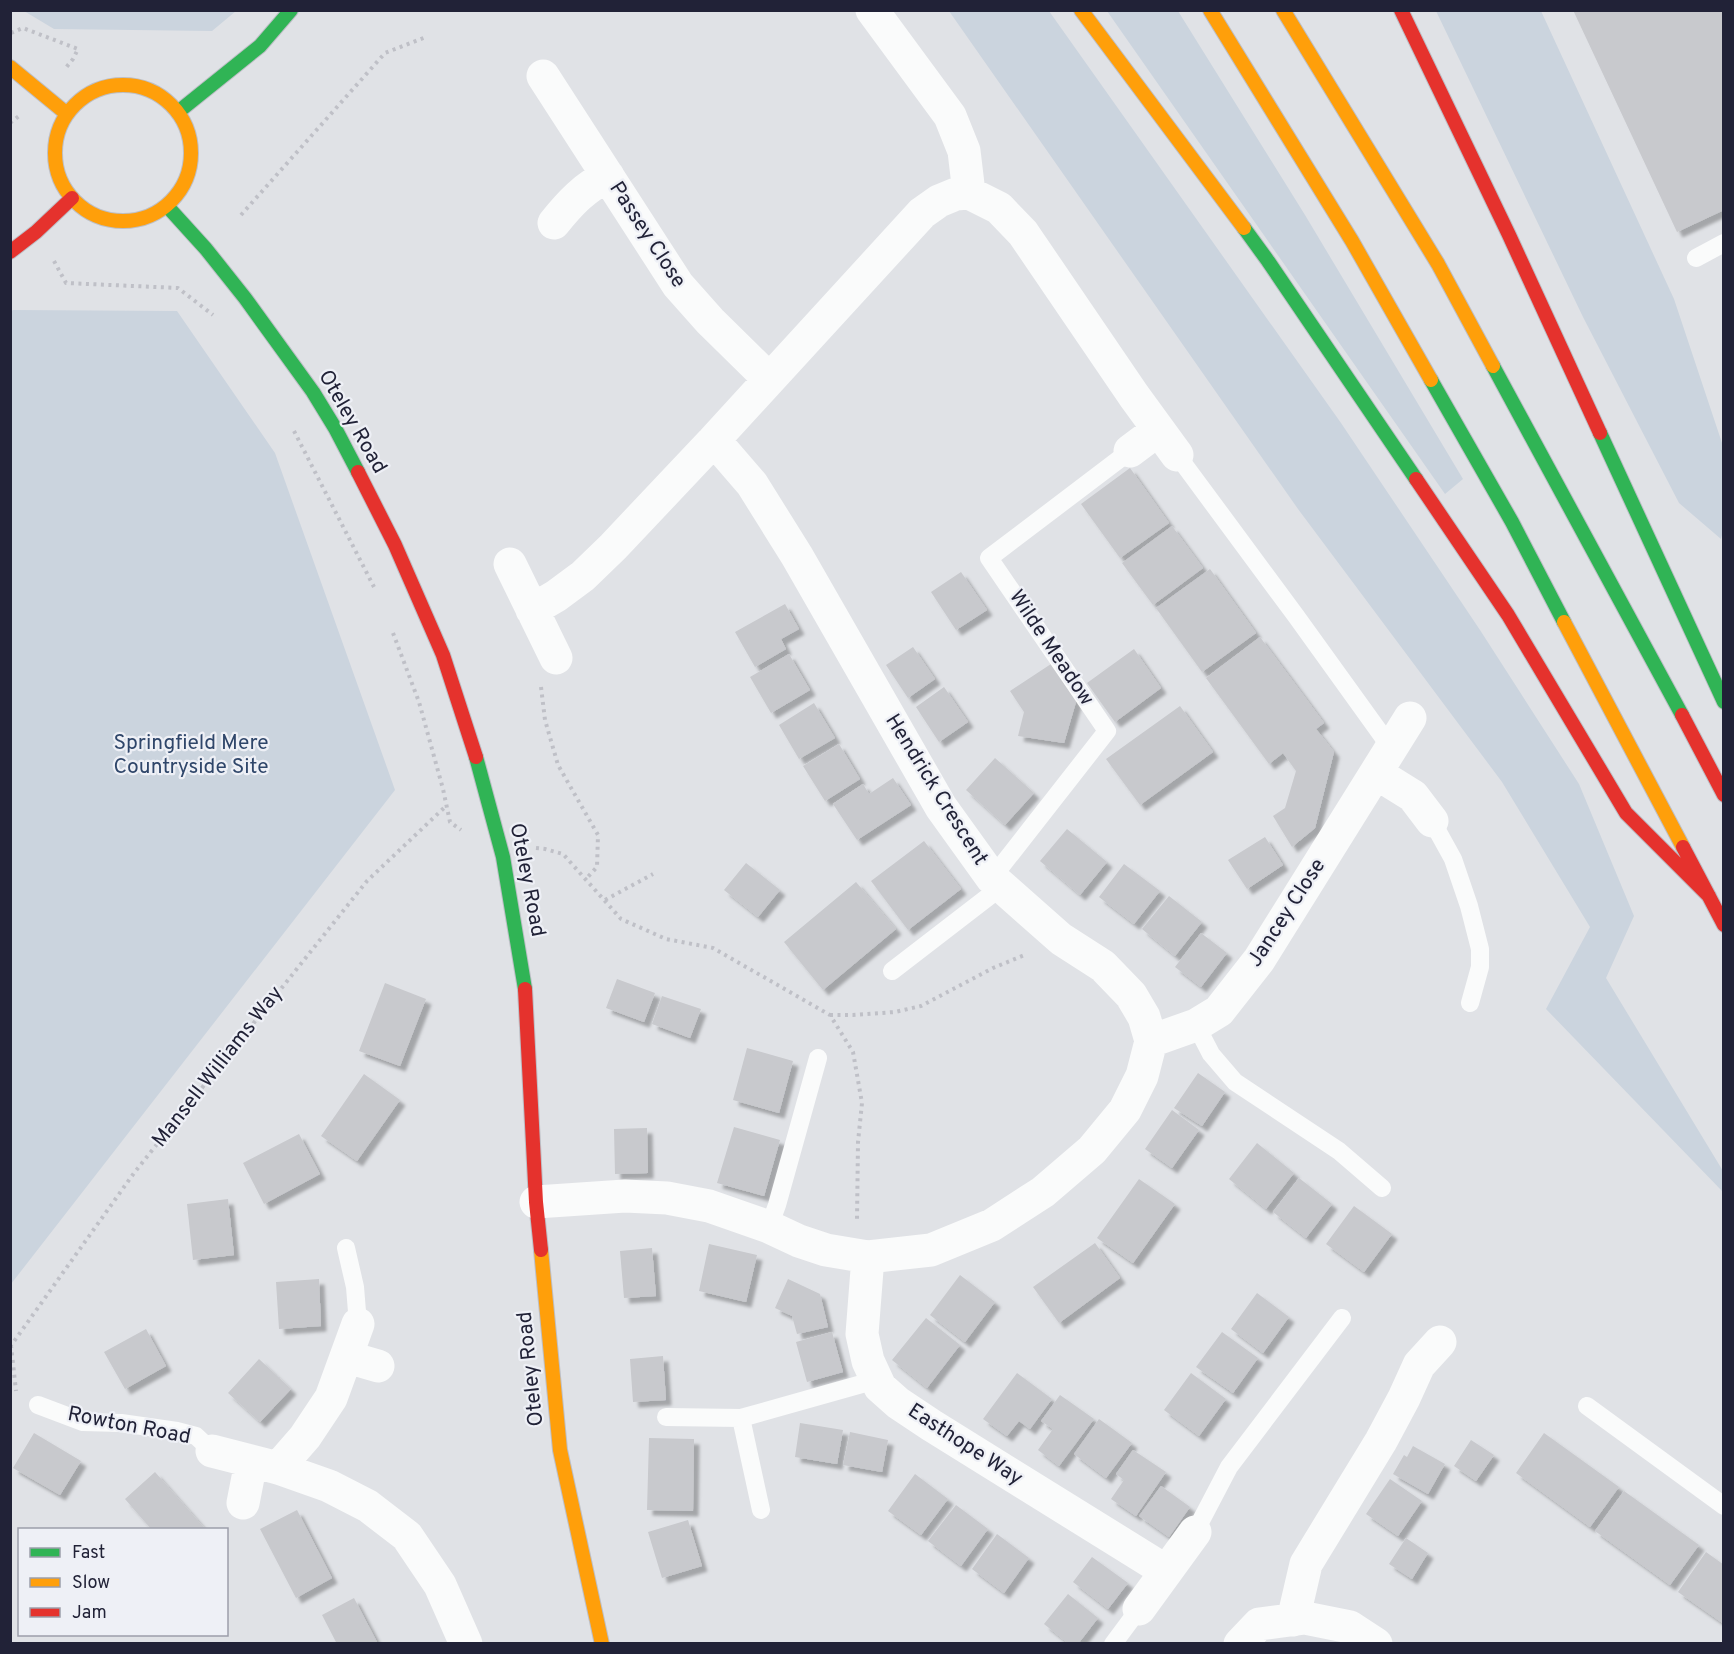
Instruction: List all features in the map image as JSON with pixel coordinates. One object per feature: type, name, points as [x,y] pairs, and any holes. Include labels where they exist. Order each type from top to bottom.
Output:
[{"type":"main road","points":[[178,112],[260,46],[291,10]]},
{"type":"main road","points":[[1081,10],[1282,280],[1508,615],[1626,813],[1709,896]]},
{"type":"main road","points":[[1210,10],[1352,241],[1506,512],[1724,925]]},
{"type":"main road","points":[[1283,10],[1438,264],[1643,640],[1724,795]]},
{"type":"main road","points":[[1401,10],[1509,235],[1724,702]]},
{"type":"main road","points":[[10,67],[67,114]]},
{"type":"main road","points":[[122,85],[143,88],[163,97],[178,112],[188,130],[192,151],[189,171],[181,190],[167,206],[149,216],[129,221],[107,219],[88,212],[72,198],[60,179],[55,157],[58,135],[67,114],[82,99],[101,89],[122,85]]},
{"type":"main road","points":[[10,252],[36,232],[72,198]]},
{"type":"main road","name":"Oteley Road","points":[[167,206],[206,249],[245,298],[313,392],[335,429],[395,545],[443,655],[493,813],[523,974],[527,1010],[536,1202],[560,1450],[602,1644]]},
{"type":"street","points":[[872,10],[950,116],[964,151],[969,193]]},
{"type":"street","name":"Passey Close","points":[[543,76],[678,285],[710,321],[769,379]]},
{"type":"street","points":[[554,224],[578,195],[608,176]]},
{"type":"street","points":[[532,610],[583,576],[613,547],[922,213],[939,201],[956,194],[969,193],[999,208],[1023,233],[1167,442],[1130,451]]},
{"type":"street","name":"Hendrick Crescent","points":[[714,440],[752,484],[797,556],[941,807],[997,883],[1061,939],[1103,966],[1131,996],[1144,1017],[1151,1041]]},
{"type":"street","points":[[510,564],[532,610],[548,670]]},
{"type":"street","name":"Jancey Close","points":[[1151,1041],[1196,1025],[1218,1011],[1259,960],[1410,718]]},
{"type":"street","points":[[1383,760],[1432,821]]},
{"type":"street","points":[[536,1202],[625,1196],[667,1198],[709,1206],[826,1250],[868,1257],[931,1250],[992,1225],[1043,1192],[1092,1150],[1125,1110],[1142,1076],[1151,1041]]},
{"type":"street","name":"Easthope Way","points":[[868,1257],[862,1334],[868,1361],[880,1387],[898,1403],[931,1425],[1166,1571]]},
{"type":"street","points":[[243,1503],[264,1465],[305,1437],[331,1398],[358,1324]]},
{"type":"street","points":[[1293,1620],[1306,1564],[1381,1441],[1419,1365],[1440,1342]]},
{"type":"street","points":[[347,1357],[378,1366]]},
{"type":"street","name":"Rowton Road","points":[[212,1451],[329,1486],[368,1506],[407,1536],[440,1586],[466,1644]]},
{"type":"street","points":[[1139,1609],[1194,1532]]},
{"type":"street","points":[[1240,1644],[1259,1624],[1305,1618],[1350,1627],[1376,1644]]},
{"type":"lane","points":[[1696,258],[1724,243]]},
{"type":"lane","points":[[1167,442],[1296,616],[1383,760]]},
{"type":"lane","name":"Wilde Meadow","points":[[997,883],[1107,731],[989,558],[1130,451]]},
{"type":"lane","points":[[1432,821],[1453,859],[1469,906],[1480,949],[1480,967],[1470,1004]]},
{"type":"lane","points":[[892,971],[997,883]]},
{"type":"lane","points":[[1196,1025],[1211,1054],[1235,1082],[1339,1151],[1383,1188]]},
{"type":"lane","points":[[769,1227],[818,1058]]},
{"type":"lane","points":[[346,1248],[356,1287],[358,1324]]},
{"type":"lane","points":[[1194,1532],[1229,1467],[1342,1318]]},
{"type":"lane","points":[[666,1417],[741,1418],[876,1380]]},
{"type":"lane","name":"Rowton Road","points":[[38,1405],[83,1422],[121,1423],[196,1436],[212,1451]]},
{"type":"lane","points":[[1587,1406],[1720,1496]]},
{"type":"lane","points":[[741,1418],[761,1510]]},
{"type":"lane","points":[[1113,1644],[1139,1609]]},
{"type":"path","points":[[10,33],[23,28],[78,49],[73,59]]},
{"type":"path","points":[[241,215],[385,53],[426,37]]},
{"type":"path","points":[[10,123],[17,117]]},
{"type":"path","points":[[61,274],[66,283],[178,288]]},
{"type":"path","points":[[295,432],[374,588]]},
{"type":"path","points":[[392,629],[419,702],[450,822]]},
{"type":"path","points":[[548,670],[545,720],[558,765],[598,835],[597,867],[586,879]]},
{"type":"path","name":"Mansell Williams Way","points":[[11,1346],[134,1173],[367,881],[446,806]]},
{"type":"path","points":[[526,848],[545,849],[563,854],[621,918],[666,939],[713,948],[830,1015],[852,1052],[862,1102],[858,1142],[856,1227]]},
{"type":"path","points":[[605,900],[653,874]]},
{"type":"path","points":[[830,1015],[895,1012],[921,1006],[993,968],[1034,951]]},
{"type":"path","points":[[11,1346],[17,1402]]},
{"type":"green space","points":[[24,11],[236,11],[212,31],[54,29]]},
{"type":"green space","points":[[949,11],[1049,11],[1341,423],[1480,630],[1579,784],[1634,916],[1606,978],[1723,1171],[1723,1192],[1546,1009],[1590,927],[1502,782],[1298,509]]},
{"type":"green space","points":[[1107,11],[1178,11],[1305,215],[1463,479],[1445,494]]},
{"type":"green space","points":[[1436,11],[1541,11],[1674,299],[1723,446],[1724,527],[1721,539],[1679,503],[1583,317]]},
{"type":"green space","name":"Springfield Mere Countryside Site","points":[[13,310],[177,311],[275,453],[395,790],[11,1284],[10,312]]},
{"type":"building","points":[[1573,10],[1724,10],[1724,210],[1677,232]]},
{"type":"building","points":[[1130,468],[1169,523],[1120,558],[1081,504]]},
{"type":"building","points":[[1172,526],[1203,568],[1153,605],[1122,563]]},
{"type":"building","points":[[1210,569],[1256,633],[1202,672],[1156,608]]},
{"type":"building","points":[[961,572],[987,610],[956,630],[931,592]]},
{"type":"building","points":[[785,604],[799,629],[781,639],[786,649],[755,667],[735,632]]},
{"type":"building","points":[[1260,637],[1324,723],[1316,729],[1334,752],[1315,828],[1292,847],[1273,816],[1285,808],[1296,771],[1283,753],[1269,764],[1206,678]]},
{"type":"building","points":[[913,647],[935,679],[908,698],[886,665]]},
{"type":"building","points":[[1134,649],[1161,688],[1115,722],[1087,683]]},
{"type":"building","points":[[789,654],[810,690],[771,713],[750,677]]},
{"type":"building","points":[[1051,664],[1076,702],[1064,743],[1018,736],[1024,712],[1010,691]]},
{"type":"building","points":[[944,687],[968,722],[939,742],[916,707]]},
{"type":"building","points":[[814,703],[835,738],[799,759],[779,725]]},
{"type":"building","points":[[1180,706],[1213,752],[1140,805],[1106,759]]},
{"type":"building","points":[[839,744],[860,779],[825,801],[803,766]]},
{"type":"building","points":[[995,758],[1034,793],[1005,825],[966,790]]},
{"type":"building","points":[[893,778],[911,805],[857,840],[833,804],[863,784],[869,794]]},
{"type":"building","points":[[1067,829],[1107,862],[1080,895],[1040,861]]},
{"type":"building","points":[[1265,837],[1283,865],[1247,889],[1228,860]]},
{"type":"building","points":[[924,841],[961,889],[908,930],[871,881]]},
{"type":"building","points":[[746,863],[780,890],[758,917],[724,890]]},
{"type":"building","points":[[1124,864],[1160,891],[1134,924],[1099,897]]},
{"type":"building","points":[[856,882],[896,929],[823,990],[784,942]]},
{"type":"building","points":[[1169,896],[1202,922],[1175,956],[1142,929]]},
{"type":"building","points":[[1201,933],[1227,953],[1201,987],[1175,967]]},
{"type":"building","points":[[617,979],[655,993],[644,1022],[606,1008]]},
{"type":"building","points":[[385,983],[426,999],[400,1066],[359,1051]]},
{"type":"building","points":[[662,996],[701,1009],[690,1038],[652,1024]]},
{"type":"building","points":[[747,1048],[793,1061],[779,1113],[733,1100]]},
{"type":"building","points":[[1198,1073],[1225,1092],[1202,1126],[1174,1108]]},
{"type":"building","points":[[364,1074],[400,1100],[357,1161],[321,1136]]},
{"type":"building","points":[[1172,1110],[1199,1130],[1172,1168],[1145,1149]]},
{"type":"building","points":[[734,1127],[780,1140],[764,1196],[717,1183]]},
{"type":"building","points":[[647,1128],[648,1173],[615,1174],[614,1129]]},
{"type":"building","points":[[299,1134],[320,1174],[264,1204],[243,1163]]},
{"type":"building","points":[[1257,1143],[1294,1173],[1266,1209],[1229,1179]]},
{"type":"building","points":[[1299,1178],[1332,1204],[1306,1238],[1273,1212]]},
{"type":"building","points":[[1139,1179],[1175,1204],[1133,1263],[1097,1238]]},
{"type":"building","points":[[228,1199],[234,1255],[193,1260],[187,1204]]},
{"type":"building","points":[[1354,1206],[1392,1234],[1364,1272],[1326,1244]]},
{"type":"building","points":[[1095,1243],[1120,1278],[1059,1323],[1033,1287]]},
{"type":"building","points":[[709,1244],[757,1255],[746,1302],[699,1291]]},
{"type":"building","points":[[652,1248],[656,1296],[624,1298],[620,1251]]},
{"type":"building","points":[[960,1275],[995,1302],[965,1342],[930,1315]]},
{"type":"building","points":[[319,1279],[321,1326],[279,1329],[276,1282]]},
{"type":"building","points":[[788,1279],[820,1294],[828,1327],[797,1334],[792,1316],[775,1308]]},
{"type":"building","points":[[1257,1293],[1289,1317],[1263,1353],[1231,1329]]},
{"type":"building","points":[[926,1318],[960,1345],[927,1388],[892,1360]]},
{"type":"building","points":[[146,1329],[166,1366],[125,1389],[104,1352]]},
{"type":"building","points":[[832,1332],[843,1372],[807,1382],[796,1342]]},
{"type":"building","points":[[1222,1332],[1258,1358],[1233,1393],[1196,1367]]},
{"type":"building","points":[[663,1356],[666,1400],[633,1402],[630,1359]]},
{"type":"building","points":[[259,1359],[291,1389],[260,1422],[228,1393]]},
{"type":"building","points":[[1017,1373],[1052,1399],[1030,1429],[1019,1421],[1007,1436],[983,1419]]},
{"type":"building","points":[[1191,1373],[1226,1399],[1199,1436],[1164,1410]]},
{"type":"building","points":[[1060,1395],[1094,1419],[1059,1466],[1038,1450],[1053,1429],[1041,1421]]},
{"type":"building","points":[[1099,1419],[1132,1443],[1106,1478],[1074,1454]]},
{"type":"building","points":[[800,1423],[843,1430],[837,1464],[795,1457]]},
{"type":"building","points":[[850,1432],[888,1440],[882,1472],[843,1465]]},
{"type":"building","points":[[34,1433],[81,1461],[60,1495],[13,1468]]},
{"type":"building","points":[[1544,1433],[1619,1487],[1590,1527],[1516,1473]]},
{"type":"building","points":[[649,1438],[694,1439],[693,1511],[647,1510]]},
{"type":"building","points":[[1471,1440],[1494,1455],[1476,1481],[1454,1466]]},
{"type":"building","points":[[1413,1446],[1445,1464],[1428,1494],[1393,1474],[1404,1455],[1407,1457]]},
{"type":"building","points":[[1133,1450],[1166,1472],[1136,1516],[1111,1499],[1124,1480],[1116,1474]]},
{"type":"building","points":[[155,1472],[204,1528],[150,1528],[125,1499]]},
{"type":"building","points":[[915,1474],[948,1499],[921,1535],[888,1511]]},
{"type":"building","points":[[1390,1479],[1422,1501],[1398,1536],[1366,1514]]},
{"type":"building","points":[[1161,1486],[1190,1507],[1169,1537],[1139,1516]]},
{"type":"building","points":[[1624,1491],[1699,1545],[1670,1585],[1595,1531]]},
{"type":"building","points":[[956,1505],[988,1529],[961,1566],[928,1541]]},
{"type":"building","points":[[297,1510],[332,1578],[296,1598],[260,1529]]},
{"type":"building","points":[[688,1520],[702,1566],[662,1578],[648,1532]]},
{"type":"building","points":[[997,1534],[1029,1558],[1004,1593],[972,1569]]},
{"type":"building","points":[[1406,1538],[1428,1553],[1412,1579],[1389,1564]]},
{"type":"building","points":[[1706,1552],[1724,1565],[1724,1624],[1678,1592]]},
{"type":"building","points":[[1092,1557],[1128,1583],[1108,1609],[1073,1582]]},
{"type":"building","points":[[1068,1594],[1098,1618],[1078,1644],[1069,1644],[1044,1624]]},
{"type":"building","points":[[354,1598],[378,1644],[337,1644],[322,1615]]},
{"type":"traffic: fast","points":[[178,112],[260,46],[291,10]]},
{"type":"traffic: fast","points":[[167,206],[206,249],[245,298],[313,392],[358,472]]},
{"type":"traffic: fast","points":[[1244,228],[1416,479]]},
{"type":"traffic: fast","points":[[1493,366],[1682,715]]},
{"type":"traffic: fast","points":[[1431,380],[1512,522],[1564,622]]},
{"type":"traffic: fast","points":[[1600,433],[1724,702]]},
{"type":"traffic: fast","points":[[476,757],[503,857],[525,989]]},
{"type":"traffic: slow","points":[[1081,10],[1244,228]]},
{"type":"traffic: slow","points":[[1210,10],[1352,241],[1431,380]]},
{"type":"traffic: slow","points":[[1283,10],[1438,264],[1493,366]]},
{"type":"traffic: slow","points":[[10,67],[67,114]]},
{"type":"traffic: slow","points":[[123,85],[149,91],[171,105],[185,127],[191,153],[185,179],[171,201],[149,215],[123,221],[97,215],[75,201],[61,179],[55,153],[61,127],[75,105],[97,91],[123,85]]},
{"type":"traffic: slow","points":[[1564,622],[1683,847]]},
{"type":"traffic: slow","points":[[541,1250],[560,1450],[602,1644]]},
{"type":"traffic: jam","points":[[1401,10],[1509,235],[1600,433]]},
{"type":"traffic: jam","points":[[10,252],[36,232],[72,198]]},
{"type":"traffic: jam","points":[[358,472],[395,545],[443,655],[476,757]]},
{"type":"traffic: jam","points":[[1416,479],[1508,615],[1626,813],[1709,896]]},
{"type":"traffic: jam","points":[[1682,715],[1724,795]]},
{"type":"traffic: jam","points":[[1683,847],[1724,925]]},
{"type":"traffic: jam","points":[[525,989],[536,1202],[541,1250]]}]
